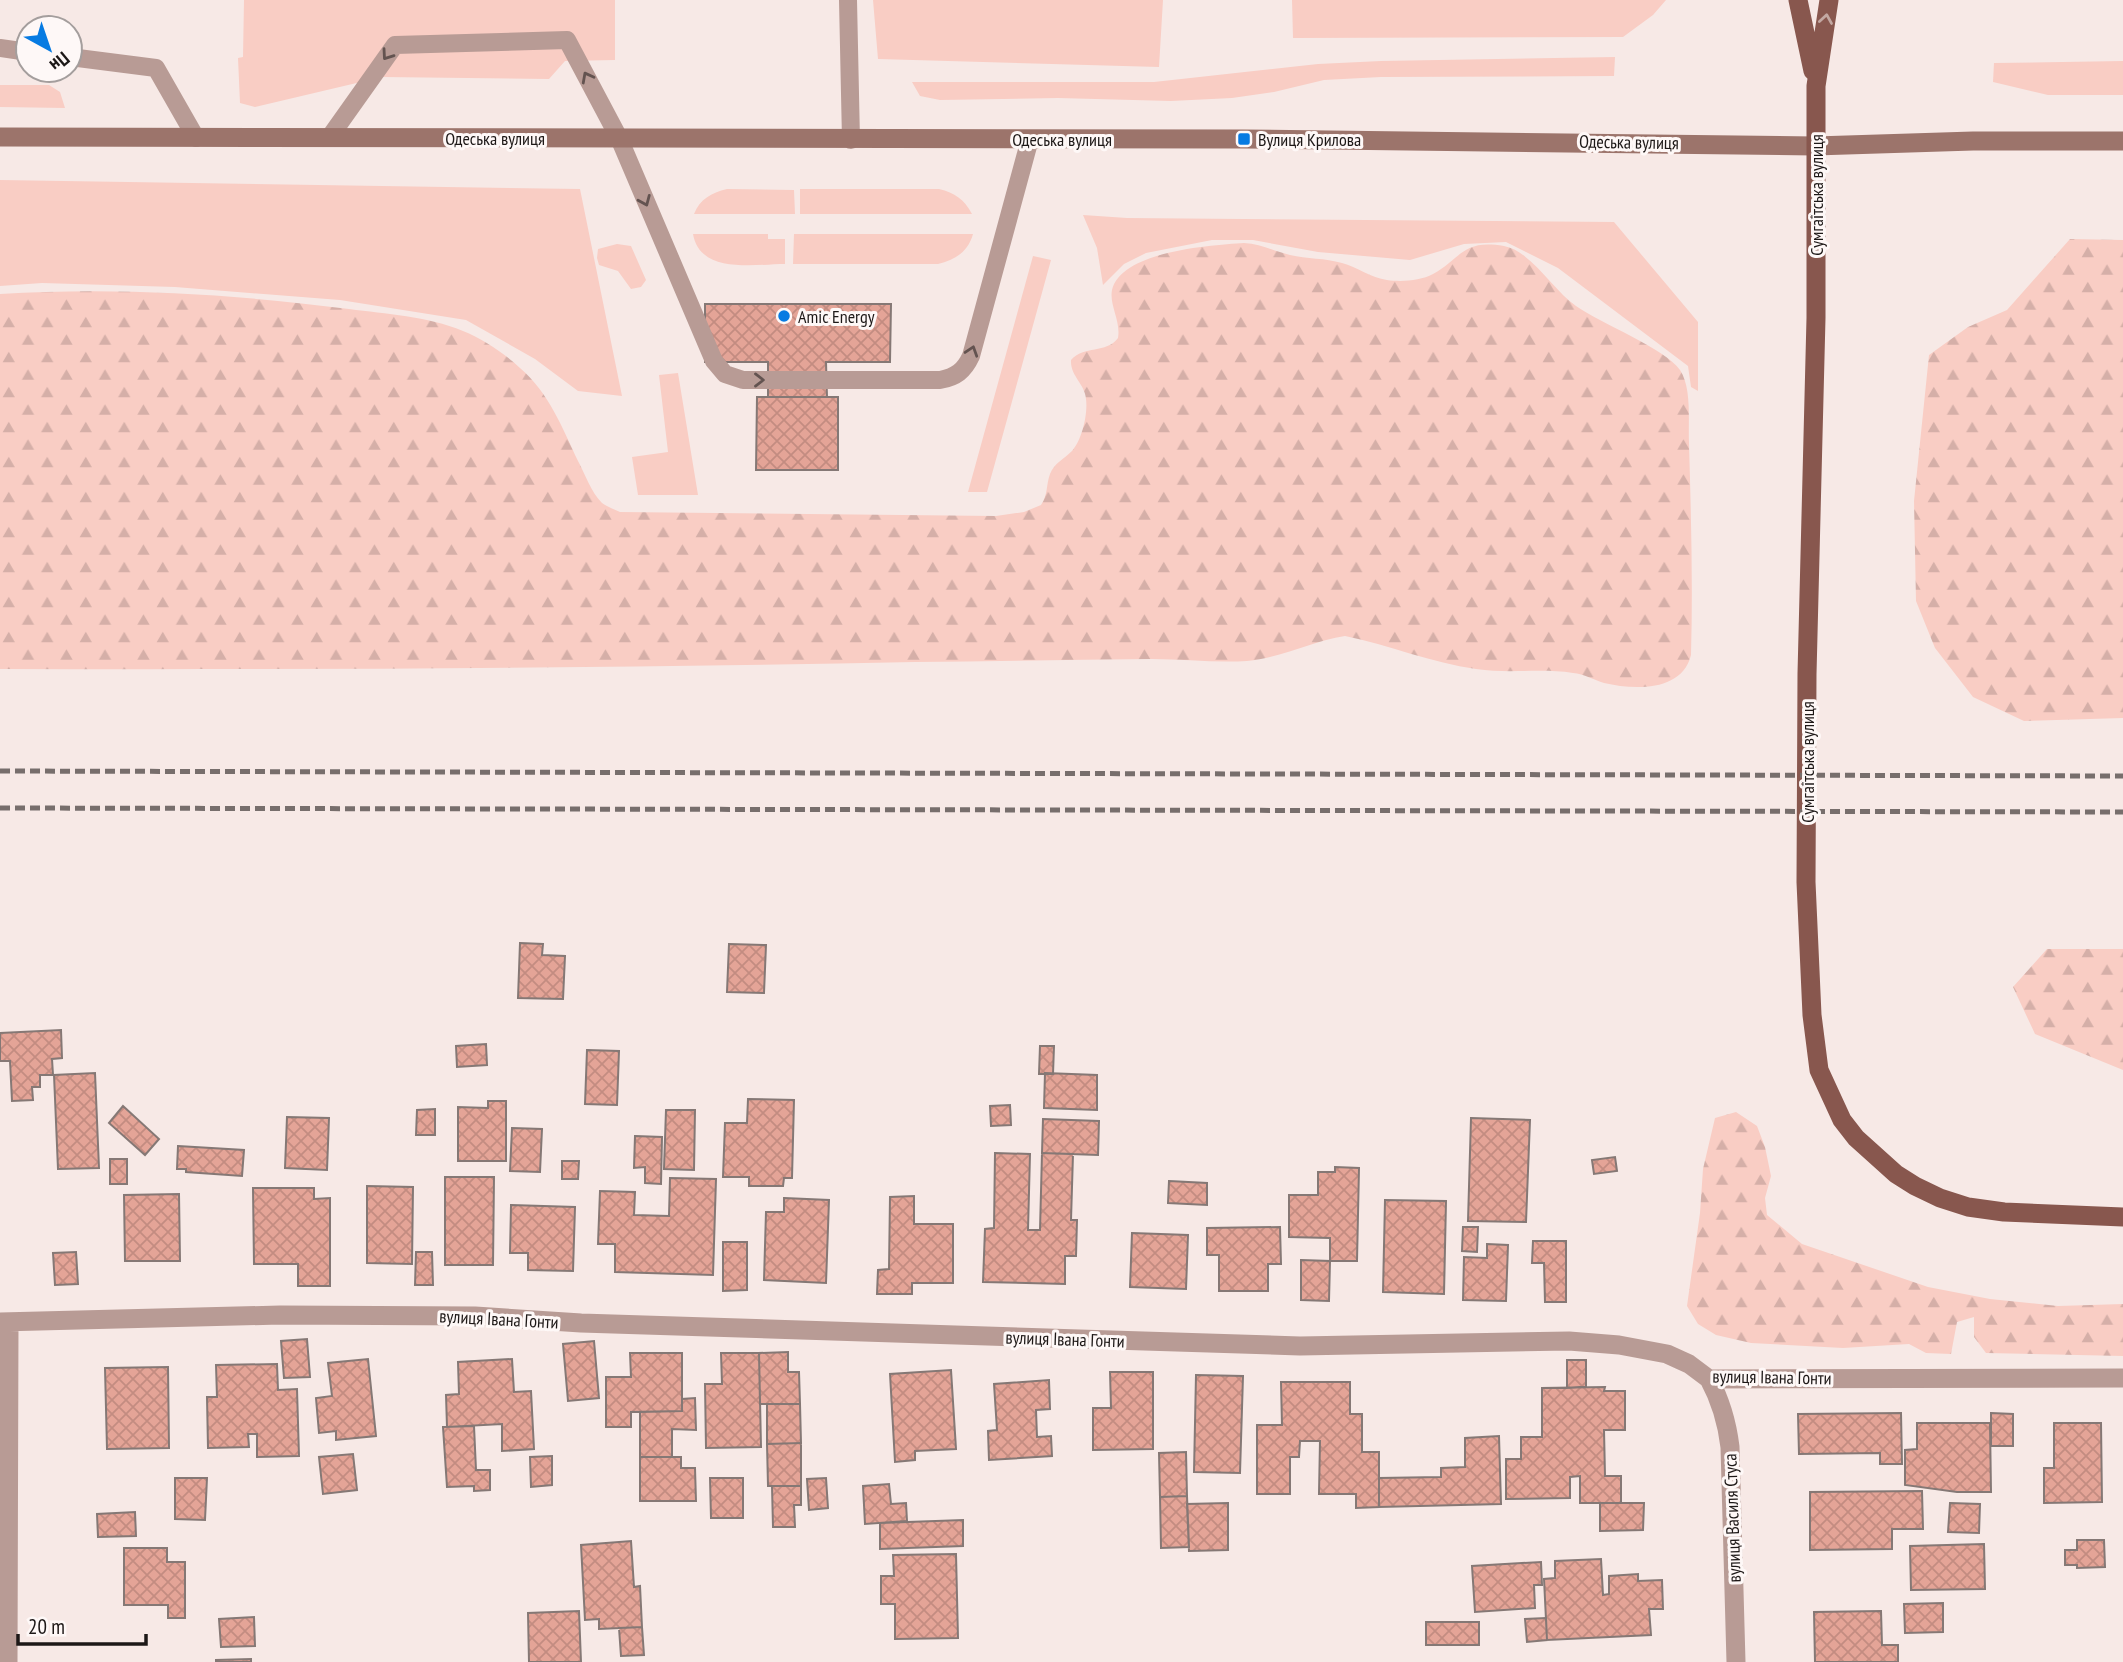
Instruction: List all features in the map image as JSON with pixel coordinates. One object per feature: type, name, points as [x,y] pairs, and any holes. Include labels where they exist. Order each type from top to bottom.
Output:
[{"type":"main road","name":"Сумгаїтська вулиця","points":[[1798,0],[1816,86]]},
{"type":"main road","name":"Сумгаїтська вулиця","points":[[1829,0],[1816,86],[1815,332],[1807,674],[1806,882],[1812,1015],[1819,1070],[1842,1120],[1856,1138],[1896,1174],[1915,1186],[1968,1207],[2004,1212],[2123,1217]]},
{"type":"main road","name":"Одеська вулиця","points":[[0,137],[1030,139],[1629,142],[1815,146],[1973,141],[2123,141]]},
{"type":"street","name":"вулиця Івана Гонти","points":[[5,1322],[280,1315],[461,1315],[593,1324],[1300,1346],[1569,1341],[1619,1345],[1667,1354],[1689,1364],[1709,1379],[2123,1378]]},
{"type":"street","points":[[5,1322],[8,1662]]},
{"type":"street","name":"вулиця Василя Стуса","points":[[1709,1379],[1727,1421],[1730,1447],[1736,1662]]},
{"type":"lane","points":[[848,0],[851,140]]},
{"type":"lane","points":[[329,138],[395,45],[567,40],[619,138],[714,361],[725,374],[743,380],[940,380],[959,373],[971,356],[1030,139]]},
{"type":"lane","points":[[84,59],[156,68],[196,138]]},
{"type":"green space","points":[[244,0],[615,0],[615,60],[565,61],[549,79],[382,77],[255,107],[240,103],[238,58],[243,57]]},
{"type":"green space","points":[[873,0],[1163,0],[1159,67],[878,59]]},
{"type":"green space","points":[[1292,0],[1666,0],[1653,15],[1623,37],[1293,38]]},
{"type":"green space","points":[[1615,57],[1614,76],[1381,77],[1324,80],[1274,92],[1232,98],[1171,101],[1058,98],[940,100],[920,96],[912,82],[1154,82],[1318,64]]},
{"type":"green space","points":[[2123,61],[2123,95],[2048,95],[1993,82],[1994,63]]},
{"type":"green space","points":[[0,85],[49,85],[60,92],[65,108],[0,107]]},
{"type":"green space","points":[[0,180],[580,189],[622,396],[578,391],[535,359],[466,320],[340,300],[175,287],[42,283],[0,286]]},
{"type":"green space","points":[[727,189],[794,190],[795,214],[694,214],[699,204],[707,197]]},
{"type":"green space","points":[[800,189],[939,189],[958,197],[972,214],[800,214]]},
{"type":"green space","points":[[1083,215],[1127,218],[1614,222],[1698,322],[1698,391],[1691,387],[1688,366],[1558,268],[1506,242],[1464,244],[1410,260],[1318,252],[1253,240],[1212,240],[1146,253],[1124,264],[1103,285],[1097,248]]},
{"type":"green space","points":[[693,234],[768,234],[768,239],[785,239],[785,264],[745,265],[718,262],[706,256],[698,247]]},
{"type":"green space","points":[[794,234],[973,234],[968,246],[960,254],[938,264],[793,264]]},
{"type":"green space","points":[[2070,239],[2123,240],[2123,718],[2024,721],[1973,697],[1935,648],[1916,601],[1914,501],[1929,355],[1968,327],[2007,310]]},
{"type":"green space","points":[[1244,243],[1290,255],[1336,261],[1381,279],[1398,281],[1416,280],[1433,274],[1464,251],[1479,245],[1504,246],[1514,249],[1533,263],[1576,306],[1672,362],[1684,377],[1688,395],[1692,549],[1691,655],[1678,676],[1655,686],[1629,687],[1561,672],[1476,669],[1443,663],[1345,636],[1272,657],[1247,661],[1152,659],[458,668],[0,669],[0,294],[87,291],[218,296],[392,314],[449,326],[471,334],[493,347],[530,378],[554,411],[595,494],[602,503],[620,512],[996,516],[1024,512],[1041,505],[1052,470],[1072,451],[1079,440],[1085,419],[1086,399],[1071,366],[1071,360],[1082,352],[1107,346],[1118,338],[1112,290],[1119,277],[1132,266],[1169,253]]},
{"type":"green space","points":[[617,244],[631,246],[646,280],[641,287],[631,289],[618,271],[599,265],[598,249]]},
{"type":"green space","points":[[1033,256],[1051,260],[987,492],[968,492]]},
{"type":"green space","points":[[678,373],[698,495],[638,495],[632,457],[668,452],[659,375]]},
{"type":"green space","points":[[2047,949],[2123,949],[2123,1070],[2035,1034],[2013,987]]},
{"type":"green space","points":[[1736,1112],[1757,1126],[1765,1147],[1771,1176],[1765,1198],[1767,1215],[1802,1244],[1928,1287],[1990,1299],[2058,1306],[2123,1304],[2123,1356],[1986,1353],[1974,1337],[1974,1317],[1957,1322],[1951,1354],[1926,1353],[1909,1344],[1843,1348],[1751,1343],[1716,1335],[1698,1324],[1687,1306],[1700,1213],[1703,1169],[1715,1118]]},
{"type":"building","points":[[705,304],[891,304],[890,362],[826,362],[827,397],[768,397],[768,362],[705,362]]},
{"type":"building","points":[[757,397],[838,397],[838,470],[756,470]]},
{"type":"building","points":[[520,943],[543,944],[542,955],[565,956],[563,999],[518,998]]},
{"type":"building","points":[[729,944],[766,945],[764,993],[727,992]]},
{"type":"building","points":[[61,1030],[62,1058],[52,1059],[53,1075],[40,1075],[40,1087],[32,1087],[33,1100],[12,1101],[10,1061],[0,1061],[0,1033]]},
{"type":"building","points":[[486,1044],[487,1065],[457,1067],[456,1046]]},
{"type":"building","points":[[1040,1046],[1054,1046],[1053,1074],[1039,1074]]},
{"type":"building","points":[[587,1050],[619,1051],[617,1105],[585,1104]]},
{"type":"building","points":[[95,1073],[99,1168],[58,1169],[54,1075]]},
{"type":"building","points":[[1045,1073],[1097,1075],[1097,1110],[1044,1108]]},
{"type":"building","points":[[748,1099],[794,1100],[792,1178],[784,1178],[783,1186],[749,1186],[749,1177],[723,1177],[725,1123],[747,1123]]},
{"type":"building","points":[[488,1101],[506,1101],[506,1161],[458,1161],[458,1107],[488,1108]]},
{"type":"building","points":[[1010,1105],[1011,1125],[991,1126],[990,1106]]},
{"type":"building","points":[[123,1106],[159,1139],[145,1155],[109,1123]]},
{"type":"building","points":[[435,1109],[435,1135],[416,1135],[417,1110]]},
{"type":"building","points":[[666,1110],[695,1110],[694,1170],[664,1169]]},
{"type":"building","points":[[287,1117],[329,1118],[327,1170],[285,1168]]},
{"type":"building","points":[[1471,1118],[1530,1120],[1526,1222],[1468,1221]]},
{"type":"building","points":[[1043,1119],[1099,1121],[1098,1155],[1042,1153]]},
{"type":"building","points":[[512,1128],[542,1129],[540,1172],[510,1171]]},
{"type":"building","points":[[635,1136],[662,1137],[661,1184],[645,1183],[645,1167],[634,1168]]},
{"type":"building","points":[[178,1146],[244,1150],[242,1176],[177,1169]]},
{"type":"building","points":[[995,1153],[1030,1154],[1028,1230],[1040,1230],[1042,1153],[1073,1154],[1071,1220],[1077,1220],[1076,1256],[1065,1256],[1065,1284],[983,1282],[985,1229],[994,1228]]},
{"type":"building","points":[[1615,1157],[1617,1171],[1594,1174],[1592,1160]]},
{"type":"building","points":[[110,1159],[127,1159],[127,1184],[110,1184]]},
{"type":"building","points":[[562,1161],[579,1161],[578,1179],[562,1179]]},
{"type":"building","points":[[1335,1167],[1359,1168],[1357,1261],[1330,1261],[1330,1238],[1289,1237],[1289,1195],[1318,1195],[1318,1172],[1335,1172]]},
{"type":"building","points":[[445,1177],[494,1177],[493,1265],[445,1265]]},
{"type":"building","points":[[670,1178],[716,1179],[713,1275],[615,1272],[615,1244],[598,1244],[600,1191],[635,1192],[634,1215],[669,1216]]},
{"type":"building","points":[[1169,1181],[1207,1183],[1207,1205],[1168,1203]]},
{"type":"building","points":[[367,1186],[413,1187],[412,1264],[367,1263]]},
{"type":"building","points":[[253,1188],[314,1188],[314,1199],[330,1198],[330,1286],[298,1286],[298,1264],[254,1264]]},
{"type":"building","points":[[179,1194],[180,1261],[125,1261],[124,1195]]},
{"type":"building","points":[[914,1196],[914,1224],[953,1224],[953,1283],[912,1283],[912,1294],[877,1294],[878,1270],[889,1269],[890,1197]]},
{"type":"building","points":[[784,1198],[829,1200],[826,1283],[764,1280],[766,1212],[784,1212]]},
{"type":"building","points":[[1385,1200],[1446,1201],[1444,1294],[1383,1292]]},
{"type":"building","points":[[511,1205],[575,1207],[573,1271],[528,1270],[528,1253],[510,1253]]},
{"type":"building","points":[[1280,1227],[1281,1264],[1268,1264],[1268,1291],[1219,1291],[1219,1255],[1207,1255],[1207,1228]]},
{"type":"building","points":[[1463,1227],[1478,1227],[1477,1252],[1462,1251]]},
{"type":"building","points":[[1132,1233],[1188,1235],[1186,1289],[1130,1287]]},
{"type":"building","points":[[1533,1241],[1566,1241],[1566,1302],[1545,1302],[1544,1263],[1532,1263]]},
{"type":"building","points":[[723,1242],[747,1242],[747,1290],[723,1291]]},
{"type":"building","points":[[1487,1244],[1508,1245],[1506,1301],[1463,1300],[1464,1257],[1487,1258]]},
{"type":"building","points":[[76,1252],[78,1284],[55,1285],[53,1253]]},
{"type":"building","points":[[416,1252],[432,1252],[433,1285],[415,1285]]},
{"type":"building","points":[[1301,1260],[1330,1261],[1329,1301],[1301,1300]]},
{"type":"building","points":[[307,1339],[310,1377],[284,1378],[281,1341]]},
{"type":"building","points":[[594,1341],[599,1398],[568,1401],[563,1344]]},
{"type":"building","points":[[788,1352],[788,1372],[799,1372],[800,1404],[760,1404],[759,1353]]},
{"type":"building","points":[[630,1353],[682,1353],[682,1411],[631,1412],[631,1427],[606,1427],[606,1377],[631,1377]]},
{"type":"building","points":[[721,1353],[759,1353],[761,1447],[706,1448],[705,1384],[722,1384]]},
{"type":"building","points":[[368,1359],[376,1436],[336,1440],[336,1431],[319,1433],[316,1398],[332,1396],[328,1363]]},
{"type":"building","points":[[512,1359],[514,1392],[531,1391],[534,1449],[502,1451],[502,1424],[447,1427],[446,1395],[459,1394],[458,1362]]},
{"type":"building","points":[[1567,1360],[1586,1360],[1586,1387],[1567,1388]]},
{"type":"building","points":[[277,1364],[278,1390],[297,1389],[299,1456],[257,1457],[257,1434],[248,1434],[249,1447],[208,1448],[207,1397],[217,1397],[216,1365]]},
{"type":"building","points":[[168,1367],[169,1448],[107,1449],[105,1368]]},
{"type":"building","points":[[951,1370],[956,1449],[915,1451],[915,1460],[895,1462],[890,1374]]},
{"type":"building","points":[[1110,1372],[1153,1372],[1153,1449],[1093,1450],[1093,1408],[1111,1408]]},
{"type":"building","points":[[1196,1375],[1243,1376],[1240,1473],[1194,1472]]},
{"type":"building","points":[[1049,1380],[1050,1409],[1036,1410],[1037,1437],[1051,1436],[1052,1456],[989,1460],[988,1431],[997,1430],[994,1384]]},
{"type":"building","points":[[1281,1382],[1350,1382],[1350,1414],[1362,1414],[1362,1452],[1379,1452],[1379,1507],[1356,1508],[1356,1494],[1319,1494],[1320,1441],[1300,1441],[1299,1457],[1290,1457],[1290,1494],[1257,1494],[1257,1425],[1282,1425]]},
{"type":"building","points":[[1605,1387],[1604,1391],[1625,1391],[1625,1430],[1604,1430],[1605,1476],[1621,1476],[1621,1503],[1580,1503],[1580,1476],[1570,1477],[1570,1498],[1506,1499],[1506,1459],[1521,1459],[1521,1437],[1542,1437],[1542,1388]]},
{"type":"building","points":[[695,1398],[696,1430],[672,1429],[672,1457],[640,1457],[640,1412],[682,1411],[682,1399]]},
{"type":"building","points":[[767,1404],[800,1404],[801,1443],[767,1444]]},
{"type":"building","points":[[1901,1413],[1902,1464],[1880,1464],[1880,1453],[1799,1454],[1798,1414]]},
{"type":"building","points":[[1991,1413],[2013,1414],[2013,1446],[1991,1446]]},
{"type":"building","points":[[1917,1423],[1990,1423],[1991,1492],[1957,1492],[1905,1485],[1905,1450],[1917,1449]]},
{"type":"building","points":[[2054,1423],[2101,1423],[2102,1502],[2044,1503],[2044,1468],[2054,1468]]},
{"type":"building","points":[[474,1426],[476,1470],[490,1470],[490,1490],[474,1491],[474,1486],[447,1487],[443,1427]]},
{"type":"building","points":[[1499,1436],[1501,1504],[1379,1507],[1379,1478],[1441,1477],[1441,1468],[1465,1467],[1465,1438]]},
{"type":"building","points":[[801,1443],[801,1486],[768,1486],[767,1444]]},
{"type":"building","points":[[1186,1452],[1187,1496],[1160,1497],[1159,1453]]},
{"type":"building","points":[[353,1454],[357,1490],[323,1494],[319,1457]]},
{"type":"building","points":[[552,1456],[552,1485],[531,1487],[530,1457]]},
{"type":"building","points":[[640,1457],[681,1457],[681,1468],[695,1468],[696,1501],[640,1501]]},
{"type":"building","points":[[175,1478],[207,1478],[205,1520],[175,1519]]},
{"type":"building","points":[[710,1478],[743,1478],[743,1518],[711,1518]]},
{"type":"building","points":[[826,1478],[828,1508],[809,1510],[807,1479]]},
{"type":"building","points":[[889,1484],[891,1504],[906,1503],[907,1521],[865,1524],[863,1486]]},
{"type":"building","points":[[772,1486],[801,1486],[801,1505],[794,1505],[795,1527],[773,1527]]},
{"type":"building","points":[[1922,1491],[1923,1529],[1892,1529],[1892,1549],[1810,1550],[1810,1492]]},
{"type":"building","points":[[1187,1496],[1189,1547],[1161,1548],[1160,1497]]},
{"type":"building","points":[[1228,1503],[1228,1550],[1189,1551],[1187,1504]]},
{"type":"building","points":[[1600,1503],[1644,1503],[1643,1530],[1600,1531]]},
{"type":"building","points":[[1950,1503],[1980,1504],[1979,1533],[1948,1532]]},
{"type":"building","points":[[135,1512],[136,1536],[98,1537],[97,1514]]},
{"type":"building","points":[[963,1520],[963,1546],[880,1549],[880,1523]]},
{"type":"building","points":[[2077,1540],[2104,1540],[2105,1567],[2077,1568],[2077,1565],[2065,1565],[2065,1550],[2077,1550]]},
{"type":"building","points":[[631,1541],[634,1587],[640,1586],[642,1627],[599,1629],[599,1619],[585,1620],[581,1545]]},
{"type":"building","points":[[1984,1544],[1985,1589],[1911,1590],[1910,1546]]},
{"type":"building","points":[[124,1548],[167,1548],[167,1562],[185,1562],[185,1618],[168,1618],[168,1605],[124,1605]]},
{"type":"building","points":[[956,1554],[958,1638],[895,1639],[895,1604],[881,1604],[881,1576],[894,1576],[893,1555]]},
{"type":"building","points":[[1601,1559],[1603,1595],[1609,1594],[1609,1576],[1638,1574],[1638,1581],[1662,1580],[1663,1609],[1649,1609],[1651,1635],[1547,1640],[1544,1579],[1555,1578],[1555,1561]]},
{"type":"building","points":[[1541,1562],[1542,1585],[1534,1585],[1535,1608],[1475,1612],[1472,1566]]},
{"type":"building","points":[[1943,1603],[1943,1632],[1905,1633],[1904,1604]]},
{"type":"building","points":[[579,1611],[581,1662],[529,1662],[528,1613]]},
{"type":"building","points":[[1881,1611],[1882,1645],[1898,1645],[1898,1662],[1815,1662],[1814,1612]]},
{"type":"building","points":[[254,1617],[255,1646],[221,1647],[219,1619]]},
{"type":"building","points":[[1546,1618],[1547,1640],[1527,1642],[1525,1619]]},
{"type":"building","points":[[1426,1622],[1479,1622],[1479,1645],[1426,1645]]},
{"type":"building","points":[[642,1627],[644,1655],[621,1656],[619,1628]]},
{"type":"building","points":[[251,1659],[251,1662],[216,1662],[216,1660]]},
{"type":"railway","points":[[0,771],[2123,776]]},
{"type":"railway","points":[[0,808],[2123,812]]},
{"type":"place","name":"Вулиця Крилова","points":[[1244,139]]},
{"type":"place","name":"Amic Energy","points":[[784,316]]}]
